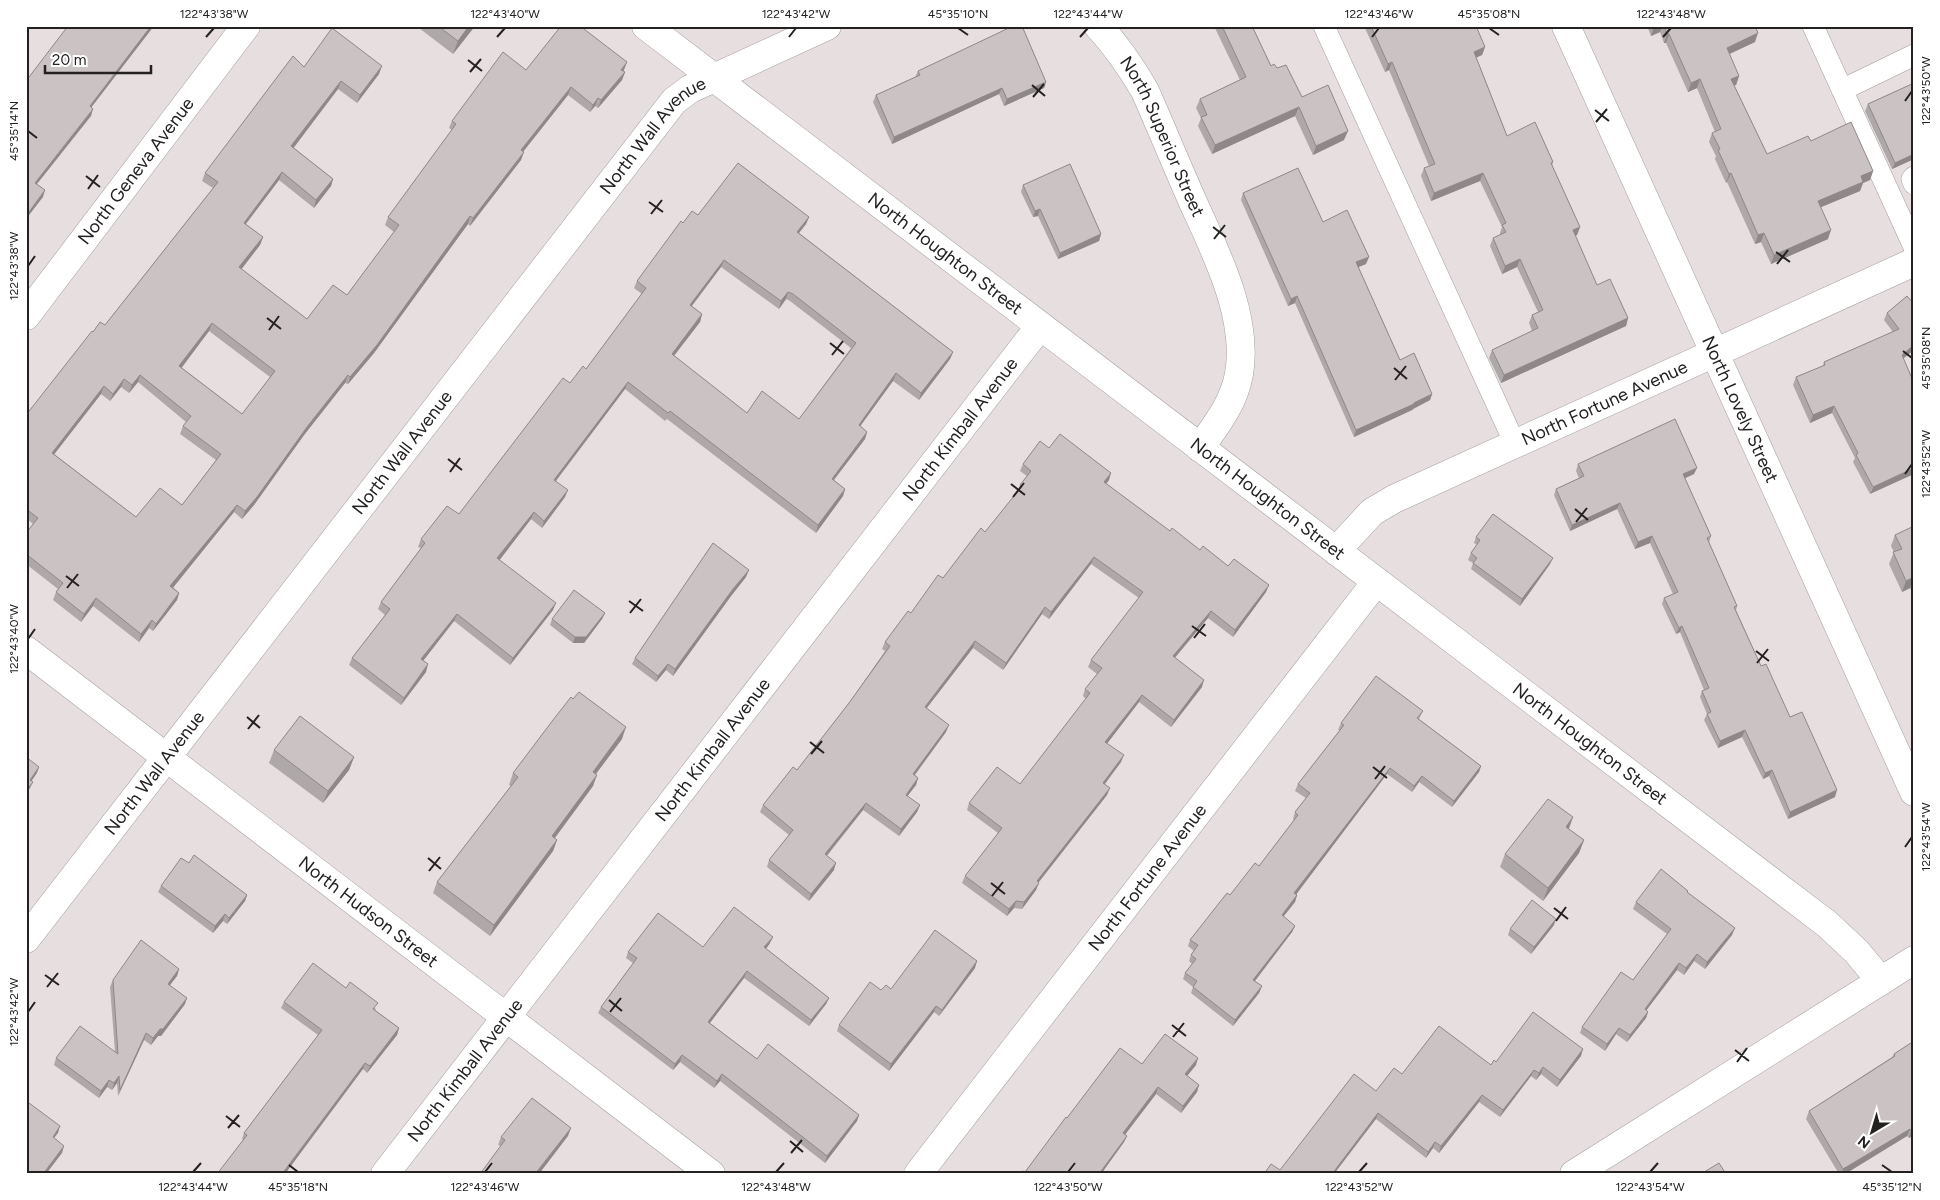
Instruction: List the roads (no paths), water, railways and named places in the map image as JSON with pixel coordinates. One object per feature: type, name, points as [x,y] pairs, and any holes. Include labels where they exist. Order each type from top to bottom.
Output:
[{"type":"street","name":"North Geneva Avenue","points":[[26,316],[246,26]]},
{"type":"street","name":"North Houghton Street","points":[[646,26],[1827,924],[1856,951],[1881,980]]},
{"type":"street","name":"North Wall Avenue","points":[[26,939],[674,102],[690,89],[827,26]]},
{"type":"street","name":"North Superior Street","points":[[1098,26],[1114,42],[1145,91],[1220,264],[1239,329],[1241,342],[1239,374],[1224,414],[1200,448]]},
{"type":"street","name":"North Lovely Street","points":[[1566,26],[1914,792]]},
{"type":"street","name":"North Fortune Avenue","points":[[1336,551],[1372,512],[1394,499],[1914,262]]},
{"type":"street","name":"North Kimball Avenue","points":[[386,1174],[1040,326]]},
{"type":"street","name":"North Fortune Avenue","points":[[918,1174],[1376,582]]},
{"type":"street","name":"North Hudson Street","points":[[26,650],[711,1174]]},
{"type":"street","points":[[1574,1174],[1914,960]]},
{"type":"lane","points":[[1324,26],[1514,444]]},
{"type":"lane","points":[[1813,26],[1914,247]]},
{"type":"lane","points":[[1842,90],[1914,55]]},
{"type":"lane","points":[[1914,178],[1912,178],[1914,184]]}]
